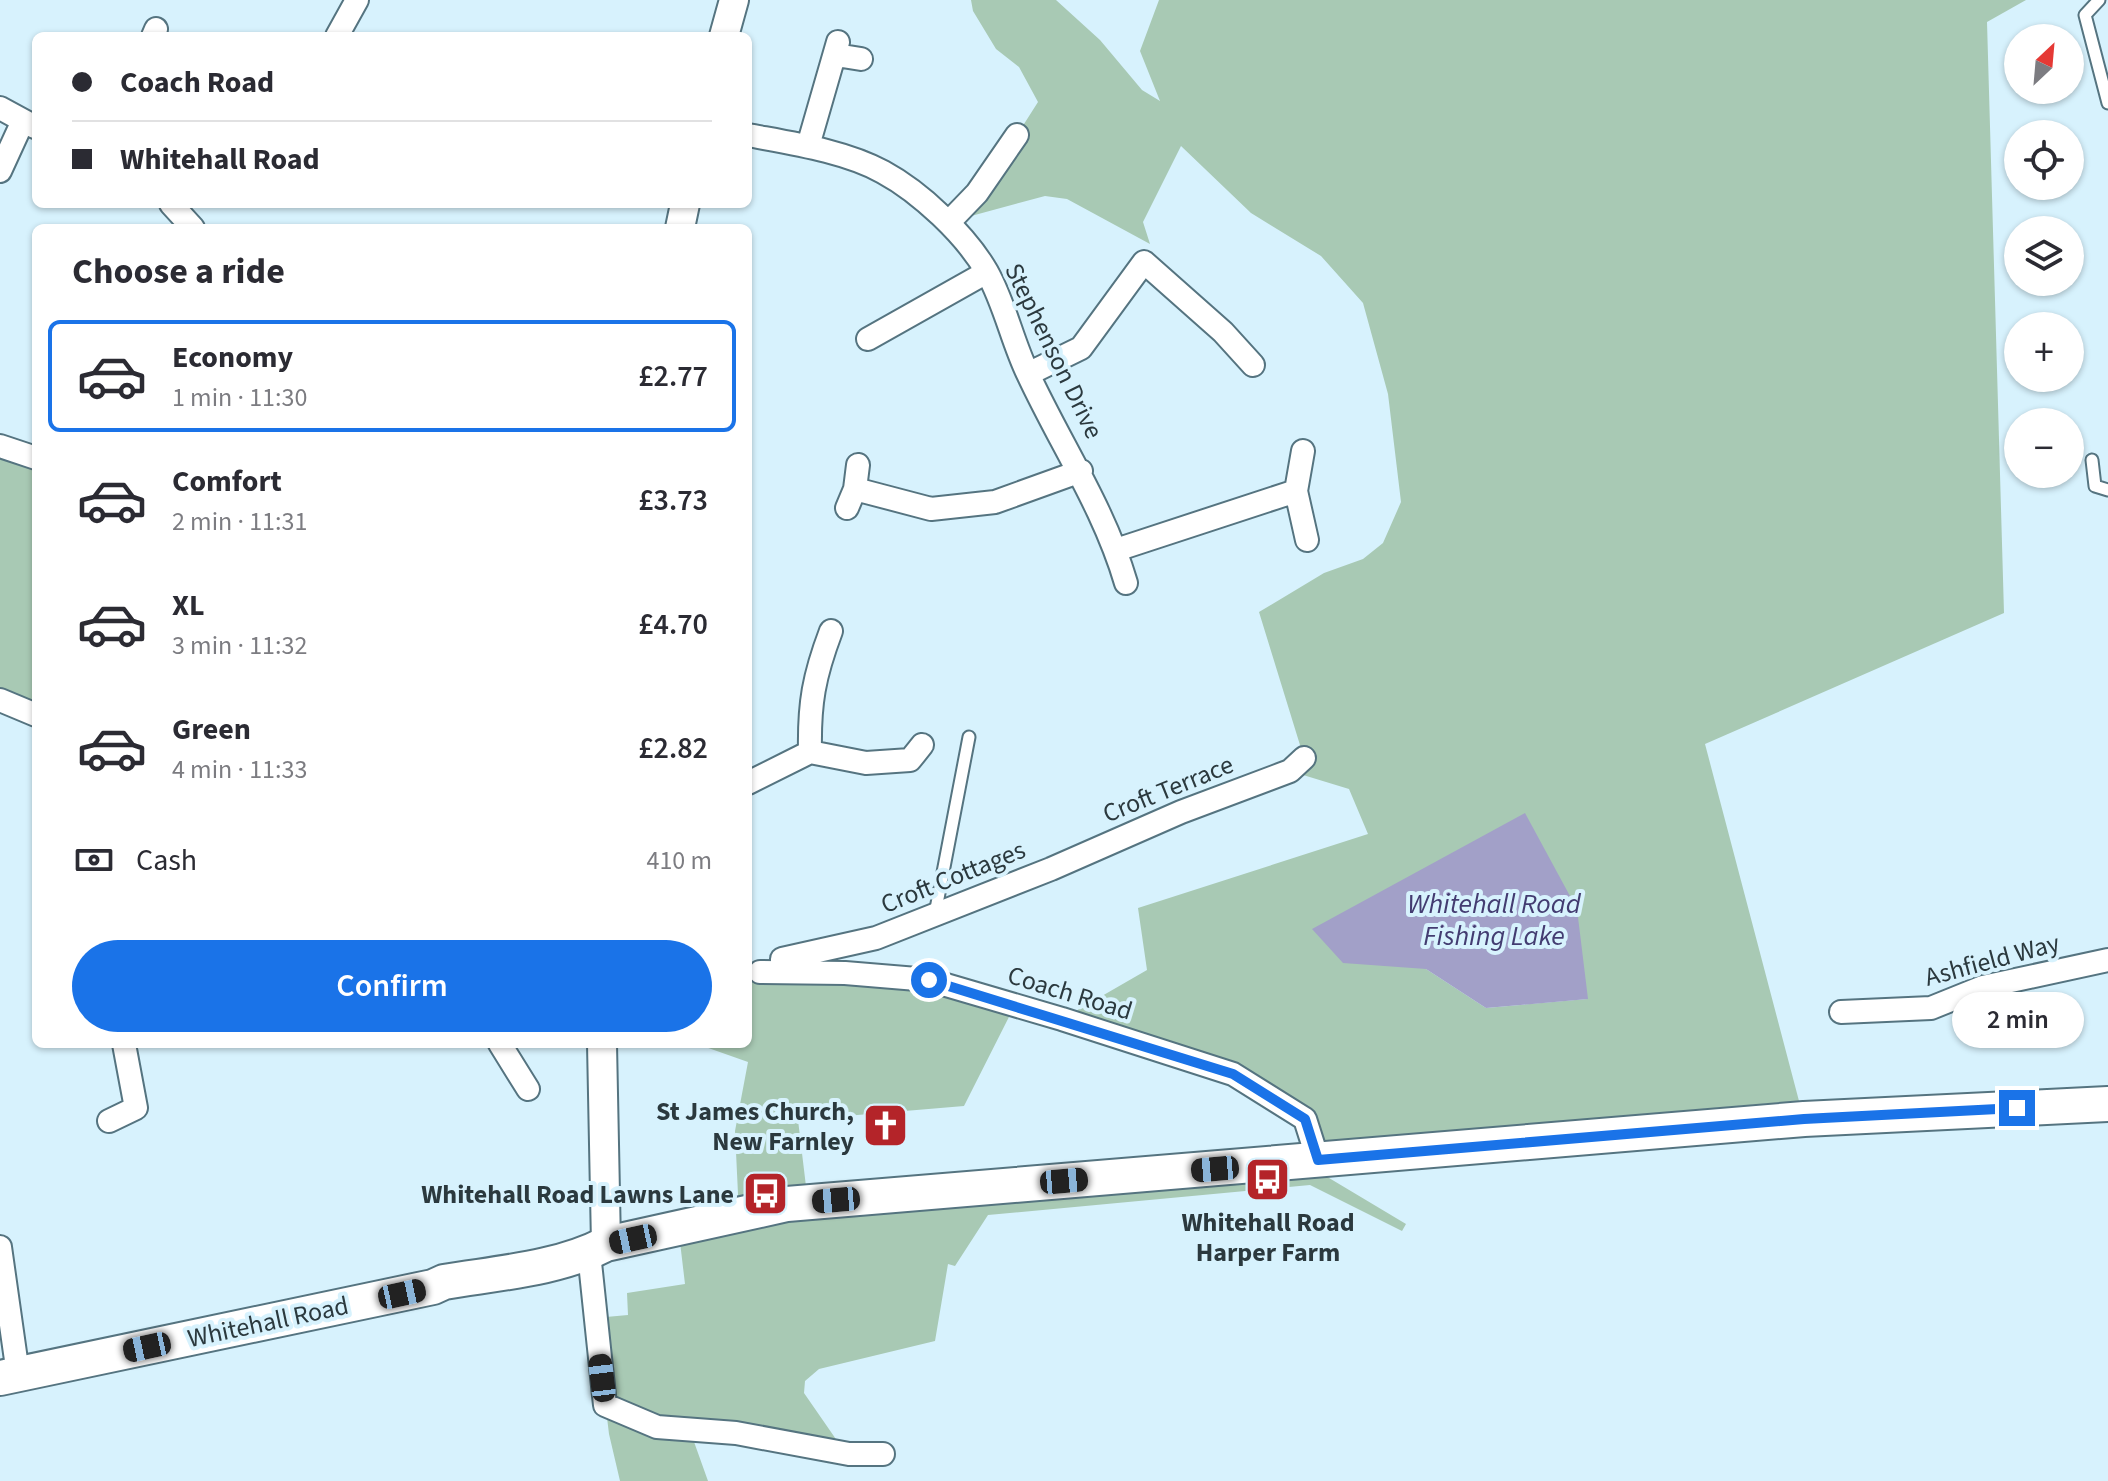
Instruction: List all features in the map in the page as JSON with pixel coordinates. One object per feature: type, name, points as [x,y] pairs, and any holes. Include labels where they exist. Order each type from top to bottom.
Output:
[{"type":"main road","name":"Whitehall Road","points":[[9,1376],[598,1249],[787,1204],[1804,1119],[2108,1104]]},
{"type":"street","points":[[339,32],[357,0]]},
{"type":"street","points":[[725,32],[734,0]]},
{"type":"street","points":[[808,146],[837,48],[861,59]]},
{"type":"street","points":[[0,108],[29,125],[0,171]]},
{"type":"street","points":[[949,222],[977,193],[1017,135]]},
{"type":"street","name":"Stephenson Drive","points":[[752,136],[808,146],[882,171],[949,222],[987,272],[1028,374],[1081,471],[1116,550],[1126,583]]},
{"type":"street","points":[[1028,374],[1081,348],[1144,262],[1223,332],[1253,365]]},
{"type":"street","points":[[868,339],[987,272]]},
{"type":"street","points":[[0,446],[32,457]]},
{"type":"street","points":[[1303,451],[1296,491],[1307,540]]},
{"type":"street","points":[[858,465],[851,498],[931,509],[995,502],[1081,471]]},
{"type":"street","points":[[1116,550],[1296,491]]},
{"type":"street","points":[[810,752],[809,707],[814,676],[831,631]]},
{"type":"street","points":[[0,700],[32,713]]},
{"type":"street","points":[[752,781],[810,752],[866,763],[910,760],[922,745]]},
{"type":"street","name":"Croft Terrace","points":[[1051,869],[1181,812],[1290,771],[1304,758]]},
{"type":"street","name":"Croft Cottages","points":[[771,972],[782,959],[876,938],[1051,869]]},
{"type":"street","name":"Ashfield Way","points":[[1841,1012],[1931,1008],[1983,987],[2108,960]]},
{"type":"street","name":"Coach Road","points":[[771,972],[929,980],[1233,1074],[1305,1119],[1318,1160]]},
{"type":"street","points":[[109,1121],[136,1108],[125,1048]]},
{"type":"street","points":[[502,1048],[528,1089]]},
{"type":"street","points":[[602,1048],[598,1249],[605,1405],[657,1427],[736,1433],[849,1454],[883,1454]]},
{"type":"street","points":[[0,1247],[9,1376]]},
{"type":"lane","points":[[2099,0],[2085,15],[2108,103]]},
{"type":"lane","points":[[2092,460],[2092,481],[2095,486],[2108,490]]},
{"type":"lane","points":[[935,915],[969,737]]},
{"type":"green space","points":[[971,0],[1056,0],[1100,40],[1142,90],[1160,101],[1140,51],[1159,0],[2026,0],[1987,22],[2004,613],[1705,744],[1799,1101],[1312,1142],[1305,1119],[1233,1074],[1062,1019],[1147,970],[1138,908],[1368,834],[1349,789],[1290,771],[1304,758],[1259,612],[1324,573],[1363,559],[1383,543],[1401,502],[1388,394],[1363,303],[1321,256],[1251,213],[1181,146],[1143,222],[1150,244],[1067,199],[1045,196],[949,222],[1017,135],[1038,102],[1019,67],[996,49],[973,11]],"holes":[[[1426,969],[1587,999],[1486,1008]]]},
{"type":"green space","points":[[0,446],[32,457],[32,713],[0,700]]},
{"type":"green space","points":[[752,973],[845,973],[1015,1005],[964,1106],[798,1120],[808,1203],[739,1215],[735,1131],[748,1062],[708,1048],[752,1048]]},
{"type":"green space","points":[[1314,1169],[1406,1224],[1402,1231],[1310,1185],[988,1215],[955,1266],[948,1264],[935,1341],[819,1369],[805,1381],[804,1393],[840,1445],[693,1439],[708,1481],[620,1481],[609,1434],[595,1318],[628,1315],[627,1293],[685,1284],[680,1242],[797,1218]]},
{"type":"water","name":"Whitehall Road Fishing Lake","points":[[1525,813],[1577,909],[1588,999],[1486,1008],[1426,969],[1343,963],[1312,929]]},
{"type":"place","name":"St James Church, New Farnley","points":[[885,1126]]},
{"type":"place","name":"Whitehall Road Harper Farm","points":[[1268,1179]]},
{"type":"place","name":"Whitehall Road Lawns Lane","points":[[765,1194]]},
{"type":"route","points":[[929,980],[1233,1074],[1305,1119],[1318,1160],[1804,1119],[2017,1108]]}]
